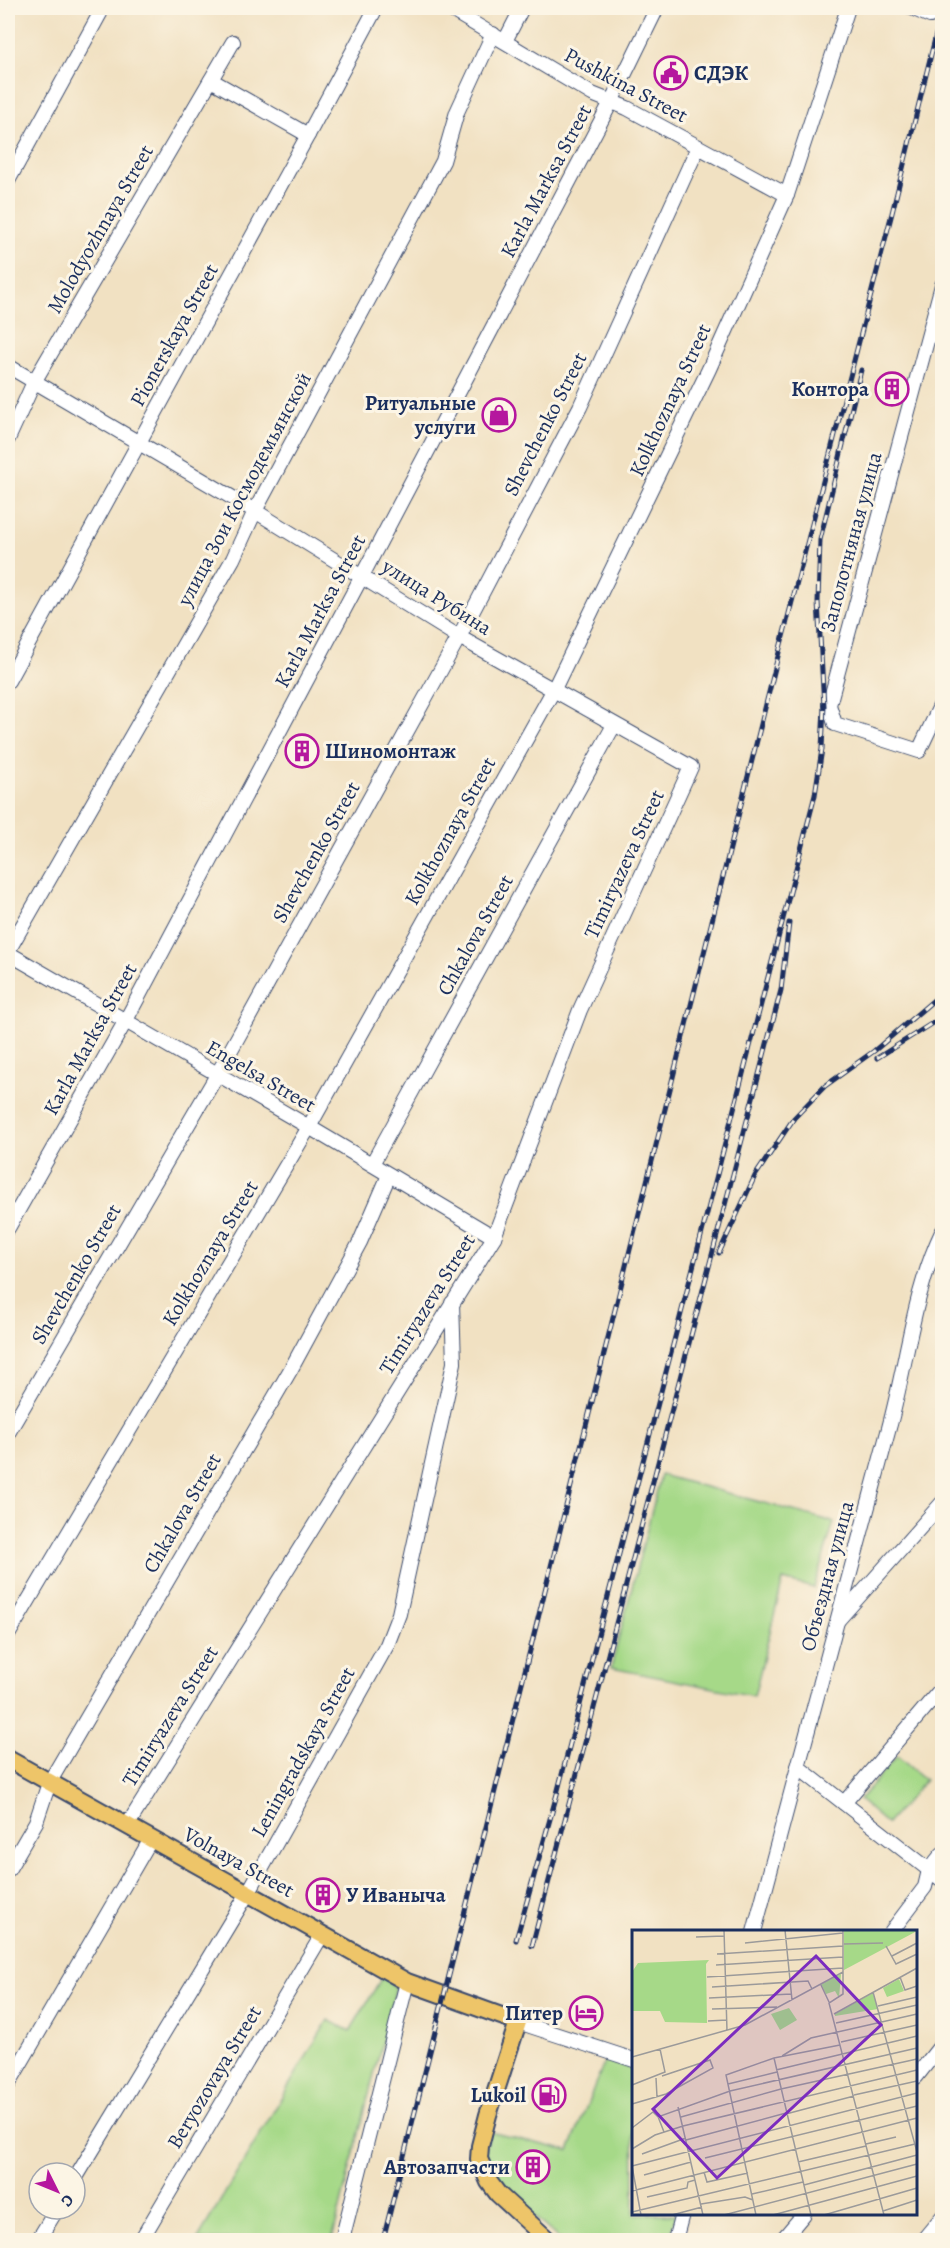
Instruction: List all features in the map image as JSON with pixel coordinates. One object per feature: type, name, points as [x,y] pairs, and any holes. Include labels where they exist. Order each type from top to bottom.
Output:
[{"type":"main road","name":"Volnaya Street","points":[[8,1759],[407,1982],[518,2022]]},
{"type":"main road","points":[[518,2022],[488,2115],[479,2159],[494,2188],[548,2241]]},
{"type":"street","points":[[8,181],[103,8]]},
{"type":"street","name":"Pionerskaya Street","points":[[8,681],[308,135],[375,8]]},
{"type":"street","name":"Pushkina Street","points":[[448,8],[592,94],[627,108],[788,195]]},
{"type":"street","name":"улица Зои Космодемьянской","points":[[8,952],[233,559],[255,511],[443,161],[457,112],[499,37],[522,8]]},
{"type":"street","name":"Karla Marksa Street","points":[[8,1228],[125,1022],[611,102],[657,8]]},
{"type":"street","name":"Kolkhoznaya Street","points":[[8,1635],[309,1127],[553,691],[709,369],[788,195],[848,8]]},
{"type":"street","points":[[912,8],[930,16]]},
{"type":"street","name":"Molodyozhnaya Street","points":[[8,439],[34,382],[233,42]]},
{"type":"street","points":[[211,80],[308,135]]},
{"type":"street","name":"Shevchenko Street","points":[[8,1433],[217,1075],[459,637],[580,407],[698,147]]},
{"type":"street","name":"Заполотняная улица","points":[[942,285],[829,705],[835,724],[919,751],[942,702]]},
{"type":"street","name":"улица Рубина","points":[[8,366],[255,511],[459,637],[692,767]]},
{"type":"street","name":"Chkalova Street","points":[[372,1164],[614,725]]},
{"type":"street","name":"Timiryazeva Street","points":[[127,1826],[494,1237],[580,1010],[692,767]]},
{"type":"street","name":"Engelsa Street","points":[[8,952],[494,1237]]},
{"type":"street","name":"Chkalova Street","points":[[8,1870],[36,1822],[49,1783],[291,1369],[360,1242],[389,1175]]},
{"type":"street","name":"Объездная улица","points":[[755,1930],[891,1420],[919,1299],[942,1232]]},
{"type":"street","name":"Leningradskaya Street","points":[[86,2161],[248,1893],[387,1645],[399,1614],[454,1363],[452,1304]]},
{"type":"street","points":[[835,1624],[942,1503]]},
{"type":"street","points":[[844,1803],[942,1688]]},
{"type":"street","points":[[798,1767],[942,1880]]},
{"type":"street","points":[[8,2085],[151,1839]]},
{"type":"street","points":[[893,1930],[925,1887],[930,1870],[942,1854]]},
{"type":"street","name":"Beryozovaya Street","points":[[141,2241],[322,1935]]},
{"type":"street","points":[[342,2241],[407,1982]]},
{"type":"street","name":"Volnaya Street","points":[[518,2022],[632,2060]]},
{"type":"street","points":[[917,2075],[942,2044]]},
{"type":"street","points":[[675,2241],[682,2215]]},
{"type":"street","points":[[782,2241],[803,2215]]},
{"type":"street","points":[[923,2241],[942,2217]]},
{"type":"street","points":[[38,2241],[50,2221]]},
{"type":"green space","points":[[661,1475],[834,1522],[814,1588],[783,1580],[754,1696],[611,1668]]},
{"type":"green space","points":[[897,1756],[925,1780],[887,1824],[859,1800]]},
{"type":"green space","points":[[382,1977],[396,1987],[332,2240],[197,2240],[328,2020],[350,2031]]},
{"type":"green space","points":[[605,2060],[632,2069],[632,2215],[676,2215],[669,2240],[560,2240],[506,2191],[486,2167],[484,2151],[490,2132],[569,2151]]},
{"type":"railway","points":[[383,2240],[776,664],[942,10]]},
{"type":"railway","points":[[516,1940],[557,1794],[815,795],[822,749],[824,706],[818,602],[820,540],[861,370]]},
{"type":"railway","points":[[532,1946],[781,990],[789,923]]},
{"type":"railway","points":[[719,1253],[755,1176],[794,1118],[825,1086],[874,1051],[942,993]]},
{"type":"railway","points":[[877,1058],[942,1017]]},
{"type":"place","name":"СДЭК","points":[[671,73]]},
{"type":"place","name":"Контора","points":[[892,389]]},
{"type":"place","name":"Ритуальные услуги","points":[[499,415]]},
{"type":"place","name":"Шиномонтаж","points":[[302,751]]},
{"type":"place","name":"У Иваныча","points":[[323,1895]]},
{"type":"place","name":"Питер","points":[[586,2013]]},
{"type":"place","name":"Lukoil","points":[[549,2095]]},
{"type":"place","name":"Автозапчасти","points":[[533,2167]]}]
